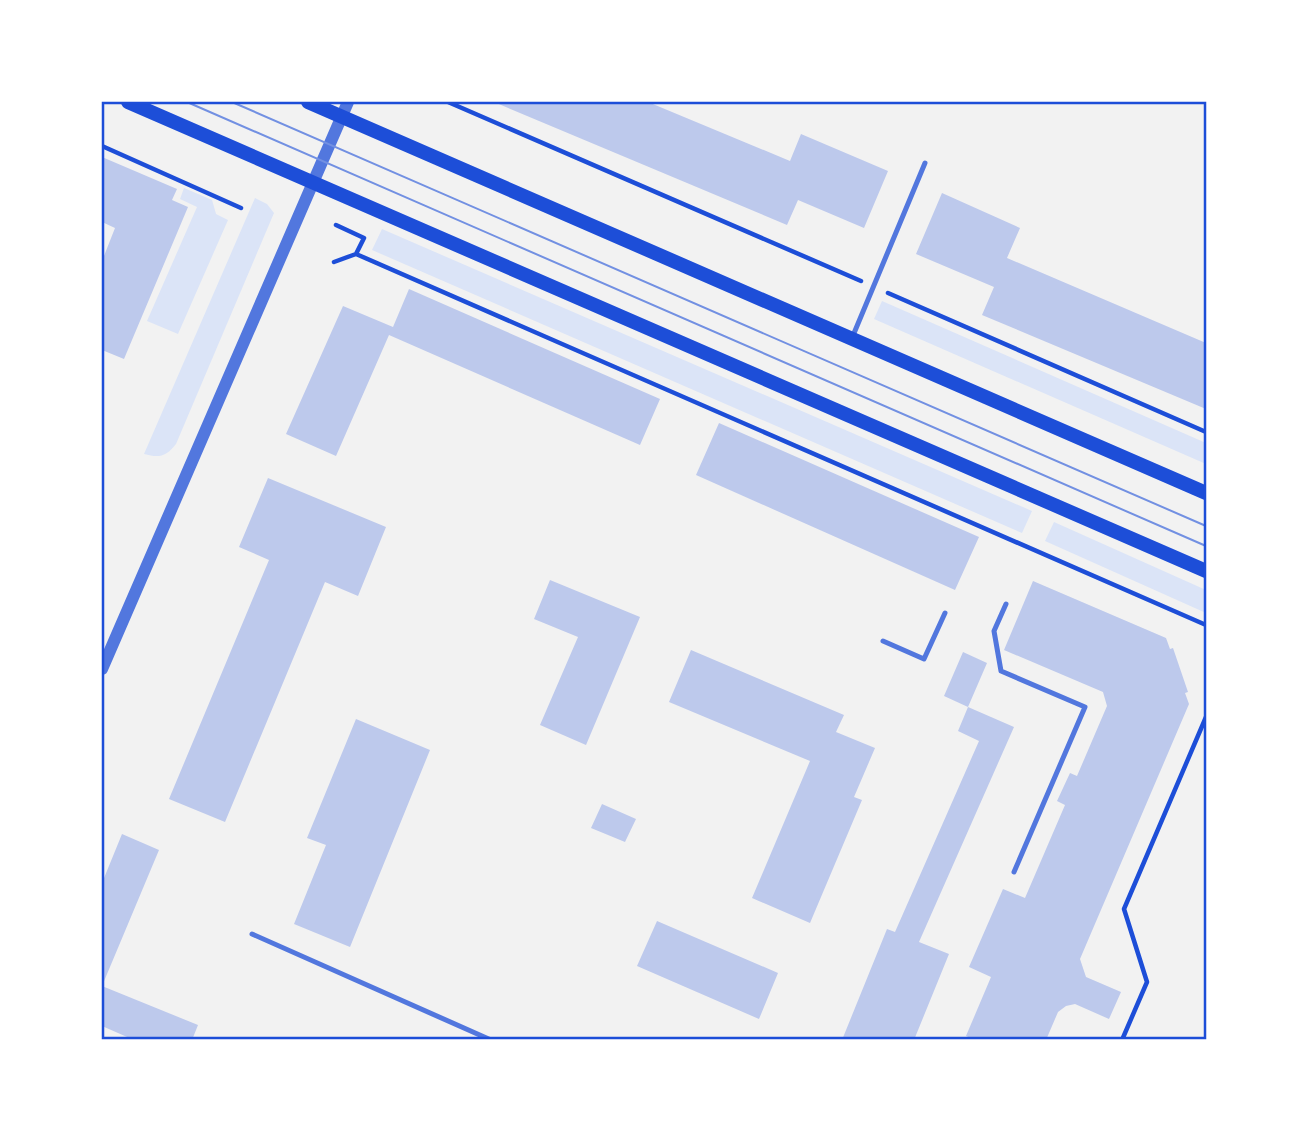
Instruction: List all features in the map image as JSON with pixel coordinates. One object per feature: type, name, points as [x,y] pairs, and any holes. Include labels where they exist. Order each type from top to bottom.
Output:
[{"type":"main road","points":[[128,102],[1206,571]]},
{"type":"main road","points":[[308,102],[1206,494]]},
{"type":"street","points":[[102,669],[348,102]]},
{"type":"lane","points":[[851,339],[925,163]]},
{"type":"lane","points":[[1006,604],[994,631],[1001,671],[1085,707],[1014,872]]},
{"type":"lane","points":[[883,641],[924,659],[944,614]]},
{"type":"lane","points":[[252,934],[491,1040]]},
{"type":"path","points":[[448,102],[1206,432]]},
{"type":"path","points":[[102,146],[241,208]]},
{"type":"path","points":[[334,262],[356,254],[364,238],[336,225]]},
{"type":"path","points":[[356,254],[1206,625]]},
{"type":"path","points":[[1122,1040],[1147,982],[1124,909],[1206,717]]},
{"type":"shaded area","points":[[184,188],[212,200],[216,214],[228,220],[178,334],[147,321],[197,207],[180,199]]},
{"type":"shaded area","points":[[255,198],[267,204],[274,213],[176,444],[162,455],[144,454]]},
{"type":"shaded area","points":[[382,229],[1032,511],[1022,533],[372,250]]},
{"type":"shaded area","points":[[882,301],[1206,443],[1206,464],[874,319]]},
{"type":"shaded area","points":[[1054,522],[1206,590],[1206,613],[1045,541]]},
{"type":"building","points":[[494,102],[648,102],[790,161],[801,134],[888,171],[864,228],[798,200],[787,225]]},
{"type":"building","points":[[102,157],[177,189],[172,200],[188,207],[124,359],[102,350],[102,261],[115,228],[102,222]]},
{"type":"building","points":[[942,193],[1020,228],[1007,258],[1206,343],[1206,409],[982,315],[994,287],[916,254]]},
{"type":"building","points":[[409,289],[660,399],[640,445],[389,335],[336,456],[286,434],[343,306],[393,327]]},
{"type":"building","points":[[719,423],[979,537],[955,590],[696,475]]},
{"type":"building","points":[[268,478],[386,527],[358,596],[325,582],[225,822],[169,799],[269,560],[239,547]]},
{"type":"building","points":[[550,580],[640,617],[586,745],[540,725],[578,637],[534,619]]},
{"type":"building","points":[[1033,581],[1166,638],[1170,649],[1173,648],[1188,692],[1185,693],[1189,704],[1080,959],[1086,977],[1121,992],[1109,1019],[1075,1004],[1058,1012],[1046,1040],[975,1040],[966,1036],[991,977],[969,967],[1003,889],[1025,898],[1065,805],[1057,801],[1070,773],[1077,776],[1107,706],[1103,692],[1004,650]]},
{"type":"building","points":[[691,650],[844,715],[836,732],[875,748],[854,797],[862,800],[810,923],[752,898],[810,761],[669,702]]},
{"type":"building","points":[[963,652],[987,663],[968,707],[944,696]]},
{"type":"building","points":[[968,707],[1014,727],[919,942],[949,954],[914,1040],[842,1040],[887,929],[895,932],[979,741],[958,731]]},
{"type":"building","points":[[356,719],[430,750],[350,947],[294,924],[326,845],[307,838]]},
{"type":"building","points":[[602,804],[636,819],[625,842],[591,828]]},
{"type":"building","points":[[122,834],[159,850],[102,986],[102,883]]},
{"type":"building","points":[[657,921],[778,973],[759,1019],[637,966]]},
{"type":"building","points":[[102,986],[198,1025],[192,1040],[134,1040],[102,1026]]},
{"type":"tram line","points":[[187,102],[1206,546]]},
{"type":"tram line","points":[[232,102],[1206,526]]}]
